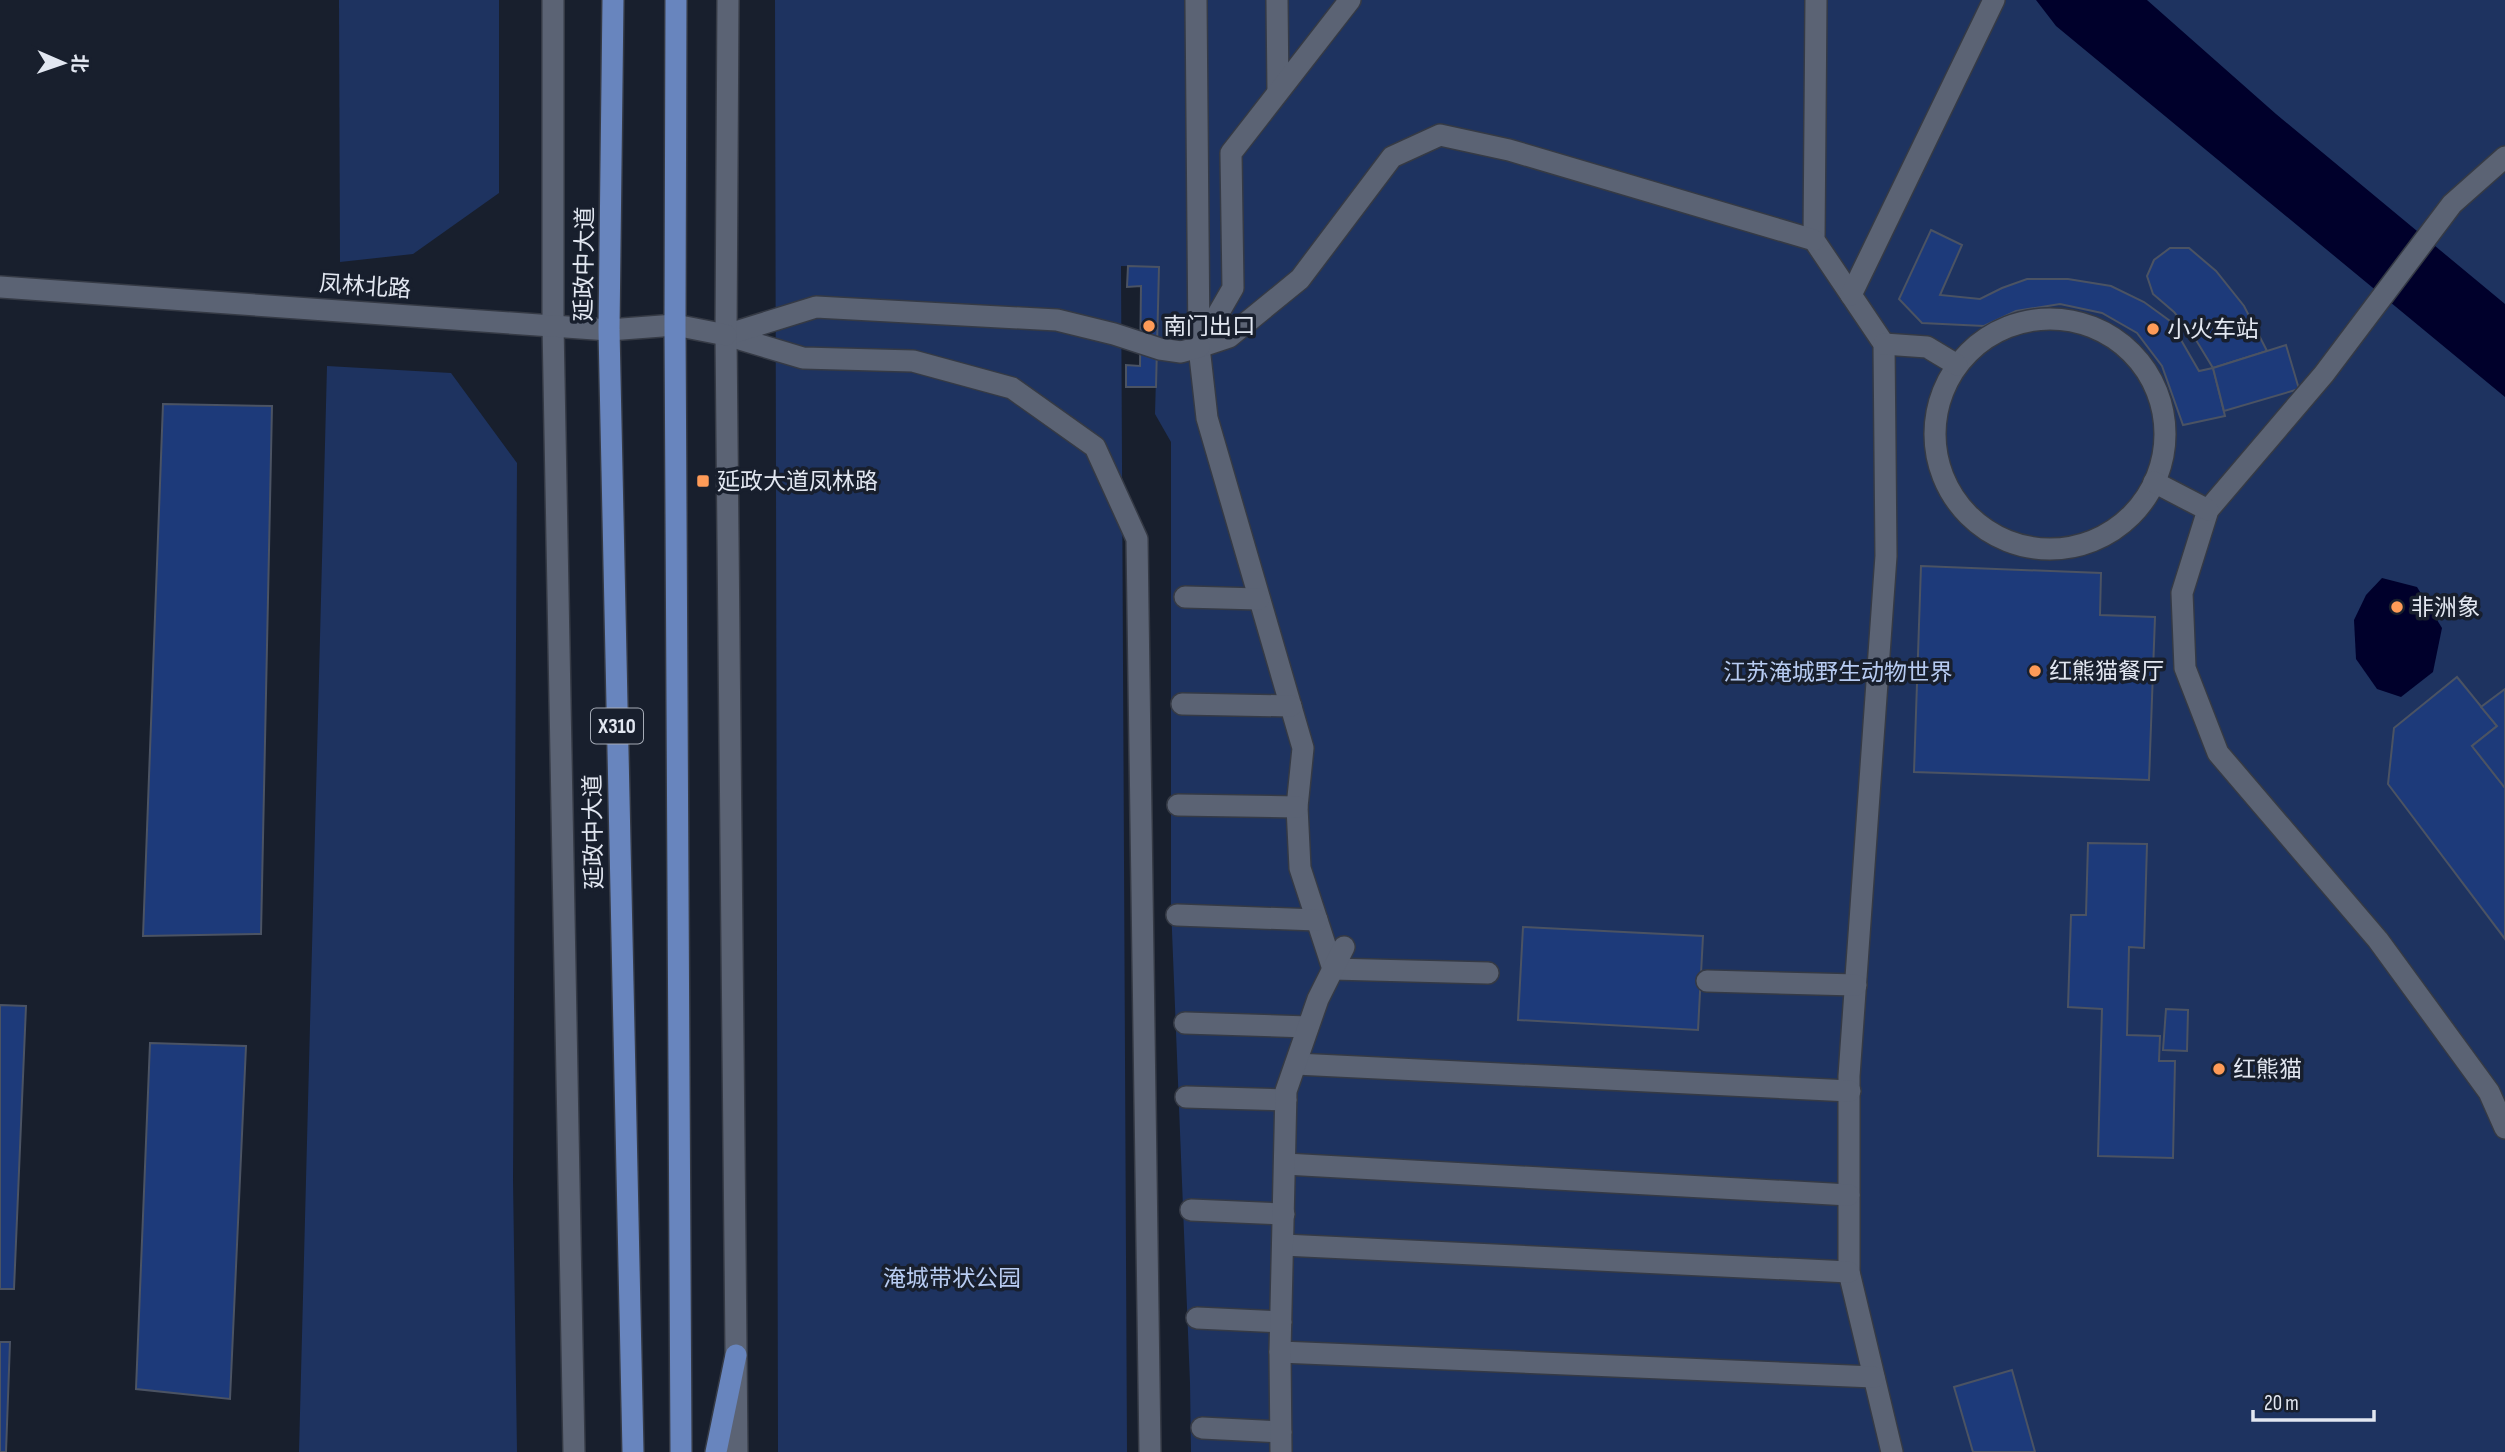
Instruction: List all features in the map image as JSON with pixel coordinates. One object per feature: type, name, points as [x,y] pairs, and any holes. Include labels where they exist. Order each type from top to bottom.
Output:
[{"type":"main road","name":"延政中大道","points":[[613,0],[609,330],[633,1452]]},
{"type":"main road","name":"X310","points":[[676,0],[675,326],[681,1452]]},
{"type":"main road","points":[[716,1452],[736,1355]]},
{"type":"street","points":[[553,0],[553,325],[574,1452]]},
{"type":"street","points":[[728,0],[726,335],[737,1452]]},
{"type":"street","points":[[1196,0],[1199,347],[1207,418],[1303,748],[1297,807],[1300,868],[1333,969]]},
{"type":"street","points":[[1278,0],[1279,92]]},
{"type":"street","points":[[1199,347],[1233,288],[1231,153],[1350,0]]},
{"type":"street","points":[[1816,0],[1814,240],[1884,344],[1886,556],[1850,1091],[1849,1272],[1892,1452]]},
{"type":"street","points":[[1851,295],[1994,0]]},
{"type":"street","points":[[726,335],[816,307],[1057,320],[1160,349],[1181,352],[1199,347],[1229,337],[1300,279],[1392,157],[1440,135],[1509,150],[1814,240]]},
{"type":"street","points":[[2505,157],[2452,204],[2324,374],[2208,510],[2182,593],[2185,668],[2218,753],[2378,940],[2489,1092],[2505,1128]]},
{"type":"street","name":"凤林北路","points":[[0,287],[609,330],[675,326],[726,335],[803,358],[913,361],[1012,388],[1095,447],[1137,539],[1150,1452]]},
{"type":"street","points":[[2068,319],[2105,332],[2135,355],[2157,388],[2166,426],[2162,465],[2154,482],[2146,501],[2118,528],[2083,546],[2046,551],[2009,544],[1976,525],[1952,496],[1937,462],[1934,424],[1944,388],[1957,365],[1993,332],[2029,320],[2068,319]]},
{"type":"street","points":[[1884,344],[1927,347],[1957,365]]},
{"type":"street","points":[[2154,482],[2208,510]]},
{"type":"street","points":[[1185,597],[1259,599]]},
{"type":"street","points":[[1182,704],[1291,706]]},
{"type":"street","points":[[1178,805],[1297,807]]},
{"type":"street","points":[[1177,915],[1317,920]]},
{"type":"street","points":[[1202,1429],[1281,1442],[1280,1352],[1286,1091],[1308,1027],[1344,947]]},
{"type":"street","points":[[1333,969],[1488,973]]},
{"type":"street","points":[[1707,981],[1856,985]]},
{"type":"street","points":[[1185,1023],[1308,1027]]},
{"type":"street","points":[[1296,1065],[1850,1091]]},
{"type":"street","points":[[1186,1097],[1286,1100]]},
{"type":"street","points":[[1285,1164],[1849,1195]]},
{"type":"street","points":[[1191,1210],[1284,1214]]},
{"type":"street","points":[[1283,1245],[1849,1272]]},
{"type":"street","points":[[1197,1318],[1281,1322]]},
{"type":"street","points":[[1280,1352],[1874,1377]]},
{"type":"green space","points":[[339,0],[499,0],[499,193],[413,254],[340,262]]},
{"type":"green space","name":"江苏淹城野生动物世界","points":[[775,0],[2505,0],[2505,1452],[1191,1452],[1171,906],[1171,442],[1155,414],[1159,267],[1121,266],[1127,1452],[778,1452]]},
{"type":"green space","points":[[327,366],[451,373],[517,463],[513,1180],[517,1452],[299,1452]]},
{"type":"shaded area","points":[[2036,0],[2147,0],[2276,114],[2505,304],[2505,397],[2056,26]]},
{"type":"shaded area","points":[[2382,578],[2417,587],[2442,628],[2433,672],[2401,697],[2377,689],[2356,659],[2354,620],[2366,595]]},
{"type":"building","name":"小火车站","points":[[1931,230],[1962,245],[1940,295],[1980,299],[2027,279],[2068,279],[2111,286],[2144,302],[2170,321],[2199,371],[2213,368],[2225,416],[2183,425],[2162,366],[2137,333],[2102,313],[2060,304],[2016,311],[1984,326],[1922,323],[1899,299]]},
{"type":"building","points":[[2170,248],[2189,248],[2216,271],[2244,306],[2267,351],[2213,368],[2174,312],[2153,294],[2147,276],[2154,260]]},
{"type":"building","name":"南门出口","points":[[1128,266],[1159,267],[1156,387],[1126,387],[1126,365],[1140,366],[1141,286],[1127,287]]},
{"type":"building","points":[[2286,345],[2299,389],[2224,411],[2213,368]]},
{"type":"building","points":[[163,404],[272,406],[261,934],[143,936]]},
{"type":"building","name":"红熊猫餐厅","points":[[1921,566],[2101,573],[2100,615],[2155,617],[2149,780],[1914,772]]},
{"type":"building","points":[[2457,677],[2497,726],[2472,746],[2505,788],[2505,939],[2388,784],[2394,728]]},
{"type":"building","points":[[2505,689],[2505,788],[2472,746],[2497,726],[2481,707]]},
{"type":"building","points":[[2088,843],[2147,844],[2144,948],[2129,947],[2127,1035],[2160,1036],[2159,1061],[2175,1061],[2173,1158],[2098,1156],[2102,1009],[2068,1007],[2071,915],[2086,915]]},
{"type":"building","points":[[1523,927],[1703,936],[1698,1030],[1518,1020]]},
{"type":"building","points":[[0,1005],[26,1006],[14,1289],[0,1289]]},
{"type":"building","points":[[2166,1009],[2188,1010],[2187,1051],[2163,1050]]},
{"type":"building","points":[[150,1043],[246,1046],[230,1399],[136,1389]]},
{"type":"building","points":[[0,1342],[10,1342],[6,1452],[0,1452]]},
{"type":"building","points":[[2012,1370],[2035,1452],[1973,1452],[1954,1387]]},
{"type":"place","name":"南门出口","points":[[1149,326]]},
{"type":"place","name":"小火车站","points":[[2153,329]]},
{"type":"place","name":"延政大道凤林路","points":[[703,481]]},
{"type":"place","name":"非洲象","points":[[2397,607]]},
{"type":"place","name":"红熊猫餐厅","points":[[2035,671]]},
{"type":"place","name":"红熊猫","points":[[2219,1069]]},
{"type":"park label","name":"淹城带状公园","points":[[952,1278]]}]
